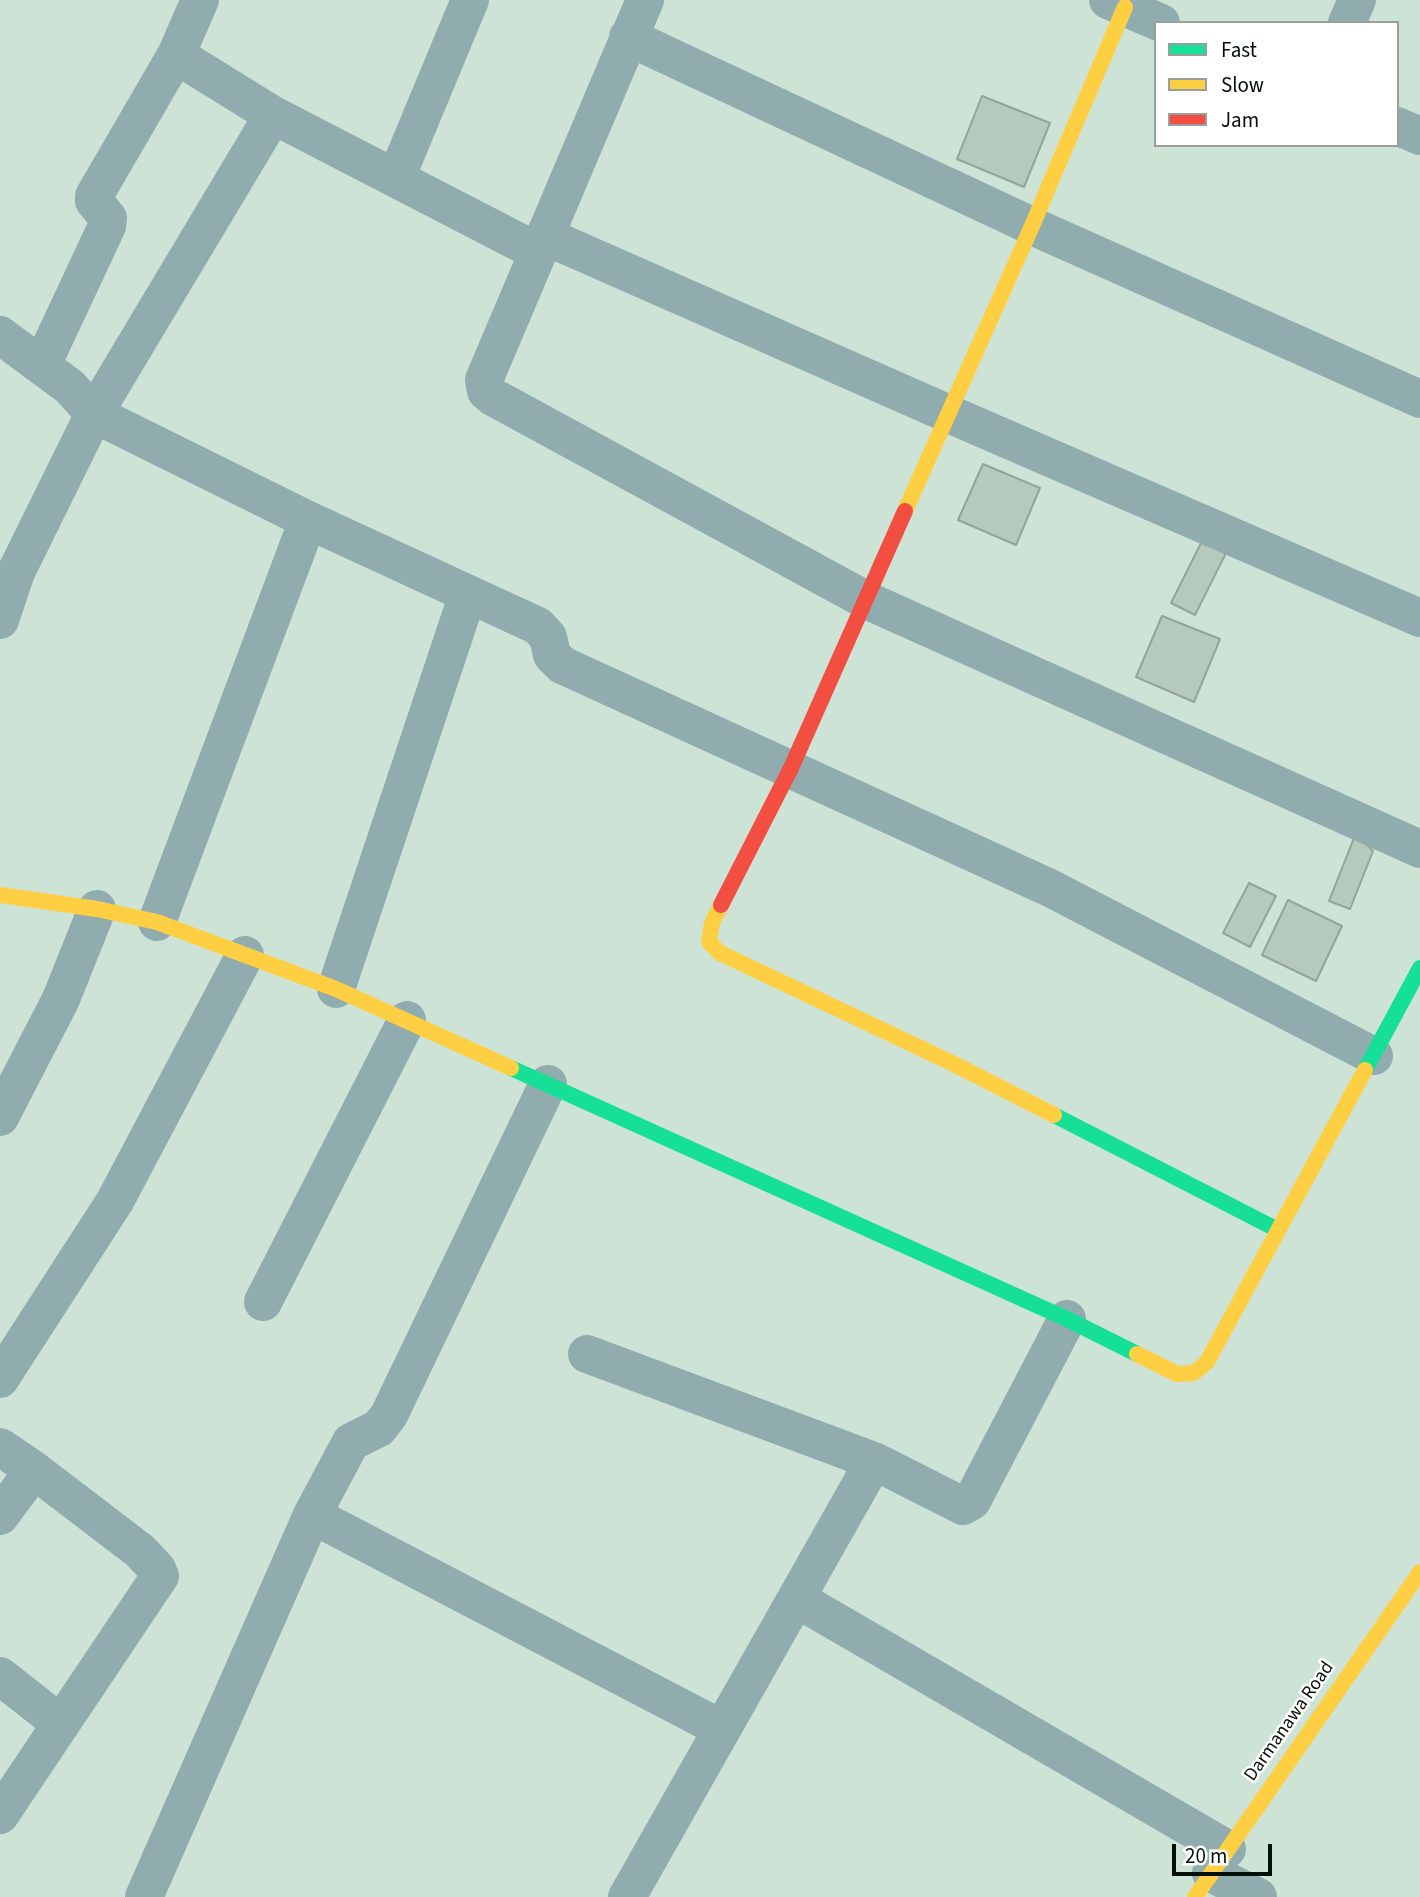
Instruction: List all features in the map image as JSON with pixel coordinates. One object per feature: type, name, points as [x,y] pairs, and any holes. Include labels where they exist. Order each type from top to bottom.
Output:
[{"type":"street","points":[[42,365],[107,226],[108,218],[94,201],[94,196],[176,55],[200,0]]},
{"type":"street","points":[[396,178],[470,0]]},
{"type":"street","points":[[645,0],[484,380],[486,391],[866,600],[1420,849]]},
{"type":"street","points":[[1348,21],[1357,0]]},
{"type":"street","points":[[1156,21],[1116,4],[1032,226],[791,768],[712,923],[709,942],[720,953],[954,1064],[1278,1230]]},
{"type":"street","points":[[628,37],[1032,226],[1420,399]]},
{"type":"street","points":[[176,55],[272,115],[396,178],[542,244],[949,414],[1420,618]]},
{"type":"street","points":[[0,620],[12,548],[272,115]]},
{"type":"street","points":[[1399,127],[1420,136]]},
{"type":"street","points":[[0,335],[70,387],[94,414],[308,520],[538,626],[548,637],[552,655],[562,665],[1050,888],[1374,1056]]},
{"type":"street","points":[[157,922],[308,520]]},
{"type":"street","points":[[336,989],[468,594]]},
{"type":"street","points":[[0,895],[97,909],[157,922],[336,989],[1067,1319],[1177,1374],[1194,1373],[1207,1362],[1420,968]]},
{"type":"street","points":[[0,1117],[61,999],[97,909]]},
{"type":"street","points":[[0,1379],[114,1201],[246,955]]},
{"type":"street","points":[[263,1302],[407,1020]]},
{"type":"street","points":[[144,1897],[312,1515],[351,1442],[379,1428],[389,1415],[548,1084]]},
{"type":"street","points":[[587,1354],[874,1461],[963,1506],[972,1501],[1067,1319]]},
{"type":"street","points":[[0,1447],[34,1470],[139,1552],[157,1569],[160,1576],[0,1815]]},
{"type":"street","points":[[627,1897],[874,1461]]},
{"type":"street","points":[[0,1516],[34,1470]]},
{"type":"street","points":[[312,1515],[722,1729]]},
{"type":"street","name":"Darmanawa Road","points":[[1211,1873],[1420,1572]]},
{"type":"street","points":[[797,1599],[1211,1873],[1258,1897]]},
{"type":"street","points":[[0,1676],[61,1724]]},
{"type":"building","points":[[982,96],[1050,123],[1024,187],[957,159]]},
{"type":"building","points":[[983,464],[1040,488],[1016,545],[958,520]]},
{"type":"building","points":[[1203,539],[1227,551],[1195,615],[1171,603]]},
{"type":"building","points":[[1162,616],[1220,639],[1194,702],[1136,677]]},
{"type":"building","points":[[1356,833],[1373,851],[1350,909],[1329,901]]},
{"type":"building","points":[[1249,883],[1276,896],[1250,947],[1223,933]]},
{"type":"building","points":[[1288,900],[1342,926],[1316,981],[1262,955]]},
{"type":"traffic: fast","points":[[1365,1070],[1420,968]]},
{"type":"traffic: fast","points":[[511,1068],[1067,1319],[1137,1354]]},
{"type":"traffic: fast","points":[[1054,1115],[1278,1230]]},
{"type":"traffic: slow","points":[[905,511],[1032,226],[1125,7]]},
{"type":"traffic: slow","points":[[0,895],[97,909],[157,922],[336,989],[511,1068]]},
{"type":"traffic: slow","points":[[721,905],[712,923],[709,942],[720,953],[954,1064],[1054,1115]]},
{"type":"traffic: slow","points":[[1137,1354],[1177,1374],[1194,1373],[1207,1362],[1365,1070]]},
{"type":"traffic: slow","points":[[1195,1897],[1420,1572]]},
{"type":"traffic: jam","points":[[721,905],[791,768],[905,511]]}]
